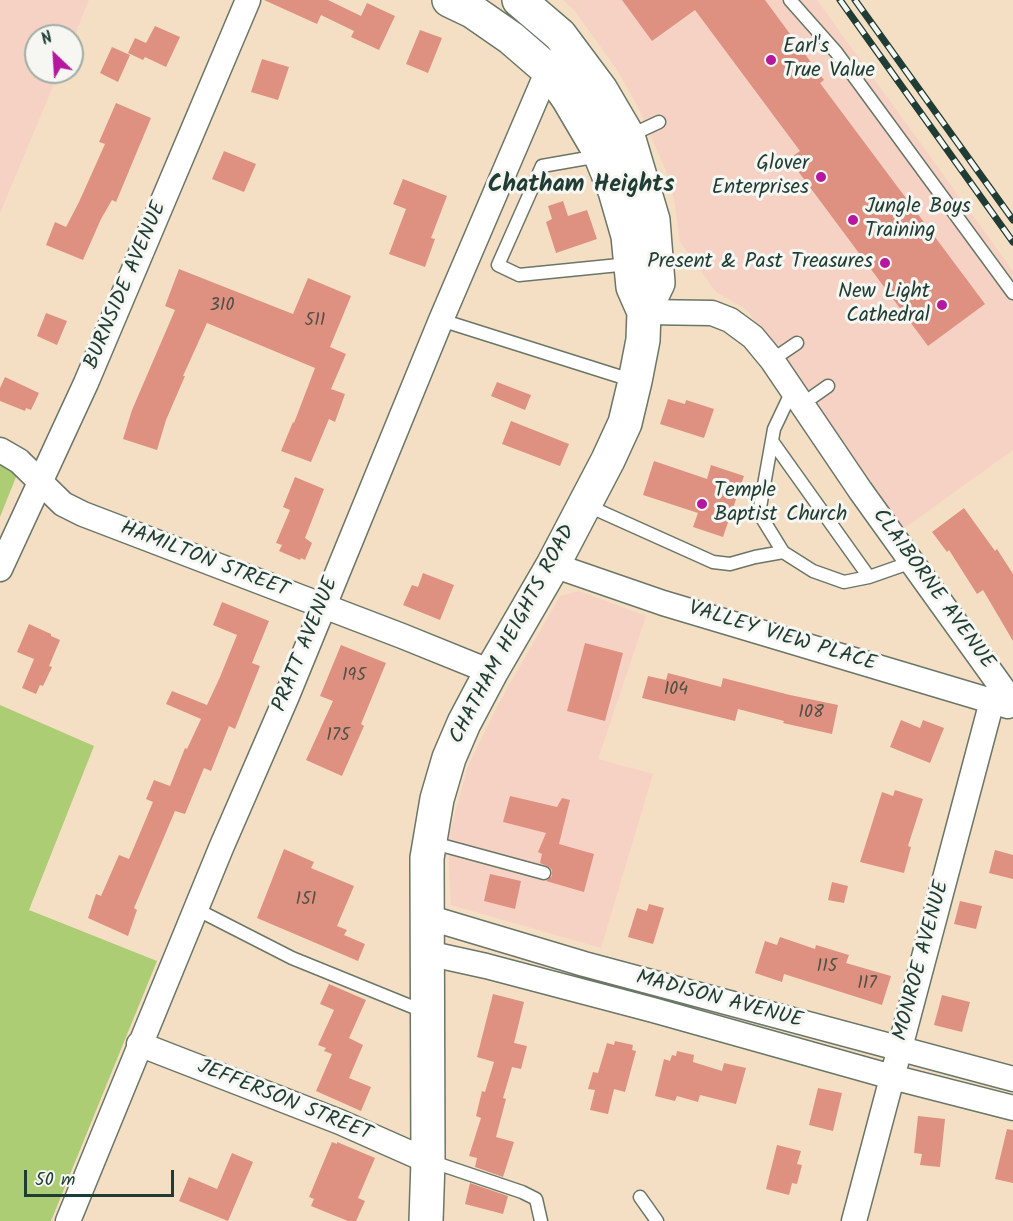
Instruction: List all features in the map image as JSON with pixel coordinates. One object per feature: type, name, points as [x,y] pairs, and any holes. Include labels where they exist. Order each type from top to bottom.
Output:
[{"type":"main road","name":"CHATHAM HEIGHTS ROAD","points":[[449,0],[472,11],[511,38],[548,70],[574,107],[600,156],[615,191],[628,236],[633,287],[644,312]]},
{"type":"main road","name":"CHATHAM HEIGHTS ROAD","points":[[426,1221],[428,1161],[427,916],[429,842],[437,799],[449,758],[464,723],[553,565],[625,423],[643,340],[644,312],[658,283],[653,220],[628,136],[601,90],[560,35],[519,0]]},
{"type":"street","name":"BURNSIDE AVENUE","points":[[0,569],[86,383],[248,0]]},
{"type":"street","name":"PRATT AVENUE","points":[[68,1221],[441,320],[548,70]]},
{"type":"street","name":"CLAIBORNE AVENUE","points":[[644,312],[701,312],[723,317],[753,337],[772,360],[912,562],[1006,704]]},
{"type":"street","name":"HAMILTON STREET","points":[[0,450],[19,461],[63,504],[83,514],[491,672]]},
{"type":"street","name":"VALLEY VIEW PLACE","points":[[553,565],[663,603],[1006,704]]},
{"type":"street","name":"MONROE AVENUE","points":[[854,1221],[900,1048],[1006,704]]},
{"type":"street","name":"MADISON AVENUE","points":[[427,916],[584,964],[1013,1079]]},
{"type":"street","name":"MADISON AVENUE","points":[[427,953],[486,966],[653,1010],[892,1077],[1013,1108]]},
{"type":"street","name":"JEFFERSON STREET","points":[[140,1044],[340,1122],[428,1161]]},
{"type":"lane","points":[[790,0],[836,52],[1013,293]]},
{"type":"lane","points":[[628,136],[660,122]]},
{"type":"lane","points":[[600,156],[542,166],[498,265],[519,275],[631,264]]},
{"type":"lane","points":[[441,320],[635,381]]},
{"type":"lane","points":[[772,360],[796,343]]},
{"type":"lane","points":[[828,386],[797,398],[774,429],[759,513],[783,552],[813,571],[844,582],[912,562]]},
{"type":"lane","points":[[772,441],[869,576]]},
{"type":"lane","points":[[585,505],[713,562],[730,564],[755,556],[783,552]]},
{"type":"lane","points":[[429,842],[544,873]]},
{"type":"lane","points":[[196,909],[292,958],[428,1014]]},
{"type":"lane","points":[[428,1161],[522,1192],[536,1199],[541,1221]]},
{"type":"lane","points":[[640,1197],[657,1221]]},
{"type":"shaded area","points":[[0,0],[89,0],[79,24],[24,24],[24,84],[54,84],[0,213]]},
{"type":"shaded area","points":[[563,0],[817,0],[1013,271],[1013,450],[902,530],[747,310],[716,292],[680,242],[674,199],[666,171],[639,109],[617,70],[574,10]]},
{"type":"shaded area","points":[[579,591],[646,616],[598,759],[653,774],[601,948],[451,905],[449,873],[449,835],[468,766],[499,703],[560,596]]},
{"type":"green space","points":[[0,465],[18,472],[0,517]]},
{"type":"green space","points":[[0,705],[94,746],[29,910],[157,961],[51,1221],[0,1221]]},
{"type":"building","points":[[264,0],[328,0],[361,16],[367,3],[395,16],[379,50],[351,37],[354,31],[321,15],[317,24]]},
{"type":"building","points":[[622,0],[765,0],[824,80],[820,83],[985,304],[928,346],[789,159],[800,151],[695,10],[652,41]]},
{"type":"building","points":[[155,26],[180,37],[166,67],[145,57],[143,60],[128,53],[135,38],[146,43]]},
{"type":"building","points":[[420,30],[442,38],[428,73],[406,64]]},
{"type":"building","points":[[112,47],[130,55],[118,82],[100,73]]},
{"type":"building","points":[[262,59],[289,67],[278,100],[251,92]]},
{"type":"building","points":[[116,103],[151,118],[116,202],[112,200],[101,219],[83,260],[46,245],[55,222],[66,227],[79,202],[105,144],[99,142]]},
{"type":"building","points":[[224,151],[256,164],[244,192],[212,179]]},
{"type":"building","points":[[403,179],[447,196],[431,238],[435,239],[425,267],[389,254],[406,209],[393,204]]},
{"type":"building","points":[[563,201],[568,216],[587,210],[597,239],[556,253],[546,222],[552,219],[548,206]]},
{"type":"building","points":[[179,269],[293,314],[308,278],[351,296],[330,347],[346,354],[331,389],[345,394],[335,422],[329,419],[311,462],[281,451],[315,368],[207,323],[183,376],[185,376],[166,420],[157,450],[123,439],[132,410],[175,310],[165,306]]},
{"type":"building","points":[[46,313],[67,321],[57,345],[37,336]]},
{"type":"building","points":[[5,377],[39,393],[31,410],[26,408],[25,411],[0,401],[0,388]]},
{"type":"building","points":[[497,382],[531,395],[525,410],[491,396]]},
{"type":"building","points":[[668,399],[685,404],[686,400],[714,409],[704,438],[660,424]]},
{"type":"building","points":[[511,421],[569,444],[560,466],[502,444]]},
{"type":"building","name":"Temple Baptist Church","points":[[654,461],[707,479],[711,465],[744,476],[723,537],[693,527],[698,513],[643,495]]},
{"type":"building","points":[[295,477],[324,489],[305,538],[312,543],[305,560],[279,551],[282,545],[276,543],[290,510],[283,507]]},
{"type":"building","points":[[964,508],[995,551],[997,549],[1013,574],[1013,641],[983,590],[977,594],[949,550],[947,552],[932,532]]},
{"type":"building","points":[[423,573],[454,585],[440,620],[403,605],[412,585],[418,587]]},
{"type":"building","points":[[222,602],[269,621],[252,663],[260,666],[235,729],[229,726],[211,771],[204,768],[185,814],[175,811],[134,908],[137,910],[128,936],[88,918],[96,894],[101,896],[119,855],[129,859],[153,802],[146,799],[154,780],[170,786],[185,748],[187,749],[201,719],[166,704],[172,691],[207,705],[220,677],[237,635],[213,625]]},
{"type":"building","points":[[29,624],[60,640],[49,666],[52,667],[43,686],[40,685],[36,694],[22,688],[34,659],[17,652]]},
{"type":"building","points":[[585,643],[623,653],[605,721],[567,711]]},
{"type":"building","points":[[341,645],[386,663],[361,724],[364,726],[342,776],[306,760],[333,701],[320,696]]},
{"type":"building","points":[[668,673],[721,687],[723,678],[838,705],[832,734],[783,723],[784,721],[738,709],[735,721],[642,698],[648,676],[666,680]]},
{"type":"building","points":[[901,720],[920,728],[923,720],[944,728],[930,763],[890,747]]},
{"type":"building","points":[[895,790],[923,799],[908,846],[911,847],[904,873],[860,862],[882,792],[893,796]]},
{"type":"building","points":[[510,796],[557,807],[562,798],[570,800],[559,844],[594,854],[584,892],[546,881],[552,876],[552,870],[540,863],[542,854],[538,852],[546,833],[503,822]]},
{"type":"building","points":[[284,849],[314,862],[311,868],[354,886],[337,926],[347,930],[344,935],[365,944],[358,961],[257,918]]},
{"type":"building","points":[[995,850],[1013,855],[1013,879],[989,873]]},
{"type":"building","points":[[490,874],[521,881],[515,909],[484,901]]},
{"type":"building","points":[[832,882],[848,886],[844,903],[828,900]]},
{"type":"building","points":[[960,901],[982,906],[976,929],[954,924]]},
{"type":"building","points":[[649,904],[664,908],[653,944],[628,937],[637,908],[647,911]]},
{"type":"building","points":[[780,937],[815,949],[816,945],[849,955],[846,963],[891,976],[882,1005],[784,974],[782,982],[755,973],[765,941],[777,945]]},
{"type":"building","points":[[329,984],[366,1000],[349,1038],[363,1045],[349,1078],[371,1087],[361,1111],[316,1091],[332,1054],[324,1051],[326,1048],[318,1045],[334,1010],[320,1004]]},
{"type":"building","points":[[493,994],[524,1002],[514,1043],[527,1046],[521,1069],[512,1067],[503,1098],[506,1099],[496,1137],[514,1142],[503,1177],[475,1167],[477,1158],[469,1156],[481,1118],[476,1116],[482,1091],[485,1092],[494,1062],[477,1057]]},
{"type":"building","points":[[942,995],[970,1002],[962,1032],[934,1025]]},
{"type":"building","points":[[615,1041],[633,1045],[632,1050],[636,1051],[625,1092],[614,1089],[608,1114],[590,1110],[595,1090],[588,1089],[593,1072],[598,1073],[607,1043],[614,1045]]},
{"type":"building","points":[[677,1051],[694,1055],[693,1062],[722,1071],[724,1063],[746,1068],[736,1104],[700,1095],[698,1102],[677,1096],[675,1101],[655,1096],[664,1059],[670,1061],[672,1055],[676,1056]]},
{"type":"building","points":[[818,1088],[842,1093],[833,1131],[809,1125]]},
{"type":"building","points":[[918,1116],[945,1119],[940,1167],[920,1165],[922,1154],[914,1153]]},
{"type":"building","points":[[1007,1129],[1013,1130],[1013,1183],[995,1179]]},
{"type":"building","points":[[332,1142],[375,1158],[358,1198],[365,1201],[356,1221],[348,1221],[311,1206],[314,1199],[309,1197]]},
{"type":"building","points":[[777,1145],[801,1151],[797,1164],[802,1165],[797,1184],[792,1183],[789,1195],[766,1189]]},
{"type":"building","points":[[232,1153],[253,1162],[228,1221],[179,1201],[189,1177],[217,1189]]},
{"type":"building","points":[[470,1183],[508,1196],[503,1214],[465,1204]]},
{"type":"railway","points":[[840,0],[1013,242]]},
{"type":"railway","points":[[855,0],[1013,220]]},
{"type":"place","name":"Earl's True Value","points":[[771,60]]},
{"type":"place","name":"Glover Enterprises","points":[[821,177]]},
{"type":"place","name":"Jungle Boys Training","points":[[853,220]]},
{"type":"place","name":"Present & Past Treasures","points":[[885,263]]},
{"type":"place","name":"New Light Cathedral","points":[[942,305]]},
{"type":"place","name":"Temple Baptist Church","points":[[702,504]]},
{"type":"district","name":"Chatham Heights","points":[[581,187]]}]
